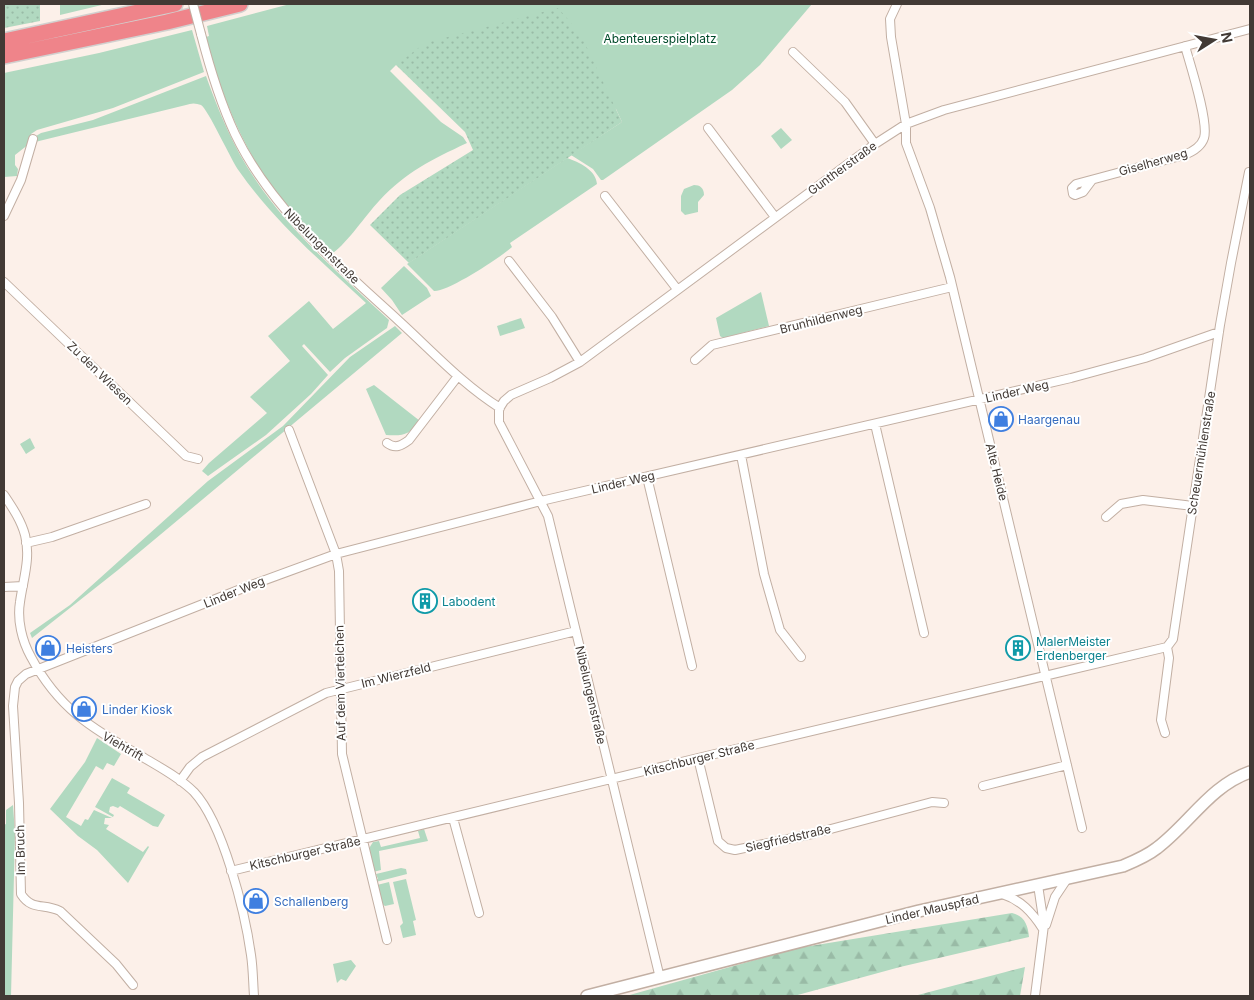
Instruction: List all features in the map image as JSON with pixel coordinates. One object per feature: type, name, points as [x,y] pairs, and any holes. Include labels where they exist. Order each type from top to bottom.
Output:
[{"type":"highway","points":[[4,41],[175,4]]},
{"type":"highway","points":[[4,56],[167,22],[240,4]]},
{"type":"street","name":"Nibelungenstraße","points":[[193,4],[210,72],[229,121],[272,194],[308,235],[458,376],[500,408],[499,422],[548,516],[660,978]]},
{"type":"street","name":"Alte Heide","points":[[897,4],[890,19],[891,37],[906,124],[906,143],[934,221],[952,287],[1082,828]]},
{"type":"street","name":"Guntherstraße","points":[[500,408],[511,395],[580,362],[775,217],[875,144],[906,124],[944,110],[1250,29]]},
{"type":"street","name":"Giselherweg","points":[[1092,180],[1184,155],[1196,149],[1204,139],[1204,124],[1198,92],[1185,46]]},
{"type":"street","points":[[792,52],[845,102],[875,144]]},
{"type":"street","points":[[708,128],[775,217]]},
{"type":"street","points":[[4,216],[21,180],[34,138]]},
{"type":"street","name":"Scheuermühlenstraße","points":[[1165,733],[1161,720],[1169,658],[1167,647],[1173,638],[1219,332],[1249,172]]},
{"type":"street","points":[[605,196],[677,289]]},
{"type":"street","points":[[509,261],[552,317],[580,362]]},
{"type":"street","name":"Zu den Wiesen","points":[[4,282],[186,456],[198,459]]},
{"type":"street","name":"Brunhildenweg","points":[[695,360],[712,345],[952,287]]},
{"type":"street","name":"Linder Weg","points":[[38,670],[246,587],[336,554],[541,501],[876,424],[1116,366],[1165,352],[1219,332]]},
{"type":"street","points":[[387,442],[394,447],[409,440],[458,376]]},
{"type":"street","points":[[876,424],[924,633]]},
{"type":"street","name":"Auf dem Viertelchen","points":[[290,430],[336,554],[339,571],[342,754],[361,839],[387,940]]},
{"type":"street","points":[[741,455],[764,574],[780,630],[800,657]]},
{"type":"street","points":[[647,476],[692,666]]},
{"type":"street","name":"Viehtrift","points":[[4,495],[18,518],[26,543],[27,561],[20,603],[20,624],[25,644],[38,670],[55,694],[84,722],[180,781],[194,792],[207,809],[222,843],[243,915],[252,956],[254,996]]},
{"type":"street","points":[[1106,517],[1121,504],[1143,500],[1193,506]]},
{"type":"street","points":[[26,543],[52,537],[146,504]]},
{"type":"street","points":[[4,587],[23,586]]},
{"type":"street","name":"Im Wierzfeld","points":[[180,781],[190,767],[202,757],[314,698],[340,688],[576,631]]},
{"type":"street","name":"Kitschburger Straße","points":[[231,871],[1167,647]]},
{"type":"street","name":"Im Bruch","points":[[38,670],[26,674],[18,681],[15,687],[13,706],[19,809],[21,894],[31,905],[60,911],[116,964],[133,985]]},
{"type":"street","name":"Siegfriedstraße","points":[[698,758],[718,841],[726,848],[735,850],[812,834],[932,802],[944,803]]},
{"type":"street","points":[[984,786],[1067,765]]},
{"type":"street","name":"Linder Mauspfad","points":[[587,996],[919,912],[1122,866],[1152,852],[1224,784],[1250,772]]},
{"type":"street","points":[[453,818],[479,913]]},
{"type":"street","points":[[1035,996],[1044,931],[1055,897],[1067,879]]},
{"type":"street","points":[[1038,885],[1044,931]]},
{"type":"street","points":[[999,893],[1021,902],[1044,931]]},
{"type":"green space","points":[[4,4],[40,4],[40,21],[4,28]]},
{"type":"green space","points":[[60,4],[106,4],[60,15]]},
{"type":"green space","name":"Abenteuerspielplatz","points":[[290,4],[812,4],[760,65],[732,90],[603,180],[593,169],[571,155],[622,122],[616,109],[396,65],[390,71],[441,122],[463,137],[467,143],[431,161],[410,174],[389,191],[333,253],[290,210],[261,171],[228,106],[206,37],[209,36],[207,26]]},
{"type":"green space","points":[[558,8],[580,33],[622,122],[409,263],[370,225],[400,195],[473,150],[465,132],[396,65],[425,43]]},
{"type":"green space","points":[[192,30],[204,72],[113,108],[37,130],[31,134],[29,144],[15,155],[15,165],[18,169],[17,176],[4,177],[4,73],[99,53]]},
{"type":"green space","points":[[206,76],[233,142],[247,167],[269,199],[301,236],[389,320],[387,328],[345,358],[330,372],[304,344],[302,346],[328,375],[311,394],[266,435],[208,476],[202,471],[209,463],[267,413],[250,397],[290,361],[268,336],[309,301],[333,329],[366,303],[283,224],[253,190],[235,165],[209,115],[201,105],[190,104],[35,142],[36,136],[41,133],[93,120]]},
{"type":"green space","points":[[781,128],[792,140],[781,149],[771,136]]},
{"type":"green space","points":[[567,158],[582,164],[594,175],[597,184],[510,243],[512,247],[486,266],[451,286],[434,291],[407,264]]},
{"type":"green space","points":[[694,185],[701,187],[704,195],[698,202],[698,212],[685,215],[681,211],[681,196],[684,189]]},
{"type":"green space","points":[[404,266],[427,288],[431,296],[402,315],[381,288]]},
{"type":"green space","points":[[761,292],[769,326],[723,338],[720,336],[716,318]]},
{"type":"green space","points":[[521,318],[525,328],[500,336],[497,326]]},
{"type":"green space","points":[[395,326],[402,333],[118,570],[32,638],[30,633],[70,605],[208,481],[283,426],[350,357]]},
{"type":"green space","points":[[374,385],[420,421],[413,429],[402,435],[386,435],[366,389]]},
{"type":"green space","points":[[30,438],[35,448],[26,454],[20,444]]},
{"type":"green space","points":[[97,738],[121,754],[114,766],[107,763],[103,770],[96,766],[66,817],[81,826],[85,819],[88,820],[94,810],[112,818],[105,818],[104,824],[109,825],[106,829],[143,852],[149,847],[128,883],[97,850],[78,836],[50,809],[85,762]]},
{"type":"green space","points":[[112,778],[130,788],[127,793],[165,815],[158,827],[153,826],[120,806],[118,808],[110,807],[109,812],[114,815],[113,817],[95,807]]},
{"type":"green space","points":[[13,805],[15,834],[11,996],[4,996],[4,825],[6,824],[6,810]]},
{"type":"green space","points":[[424,829],[428,841],[379,851],[381,870],[373,872],[368,850],[373,842],[379,841],[381,847],[420,838],[418,831]]},
{"type":"green space","points":[[401,868],[406,869],[407,874],[376,882],[375,880],[378,879],[376,874]]},
{"type":"green space","points":[[406,879],[416,920],[413,921],[416,935],[403,938],[400,926],[403,923],[393,882]]},
{"type":"green space","points":[[389,882],[394,904],[385,906],[381,903],[377,885]]},
{"type":"green space","points":[[1012,913],[1023,919],[1028,929],[1029,937],[900,967],[794,996],[626,996],[798,948]]},
{"type":"green space","points":[[351,960],[356,966],[346,981],[341,979],[337,983],[333,964]]},
{"type":"green space","points":[[1025,967],[1020,996],[914,996]]},
{"type":"place","name":"Haargenau","points":[[1001,419]]},
{"type":"place","name":"Labodent","points":[[425,601]]},
{"type":"place","name":"Heisters","points":[[48,648]]},
{"type":"place","name":"MalerMeister Erdenberger","points":[[1018,648]]},
{"type":"place","name":"Linder Kiosk","points":[[84,709]]},
{"type":"place","name":"Schallenberg","points":[[256,901]]}]
